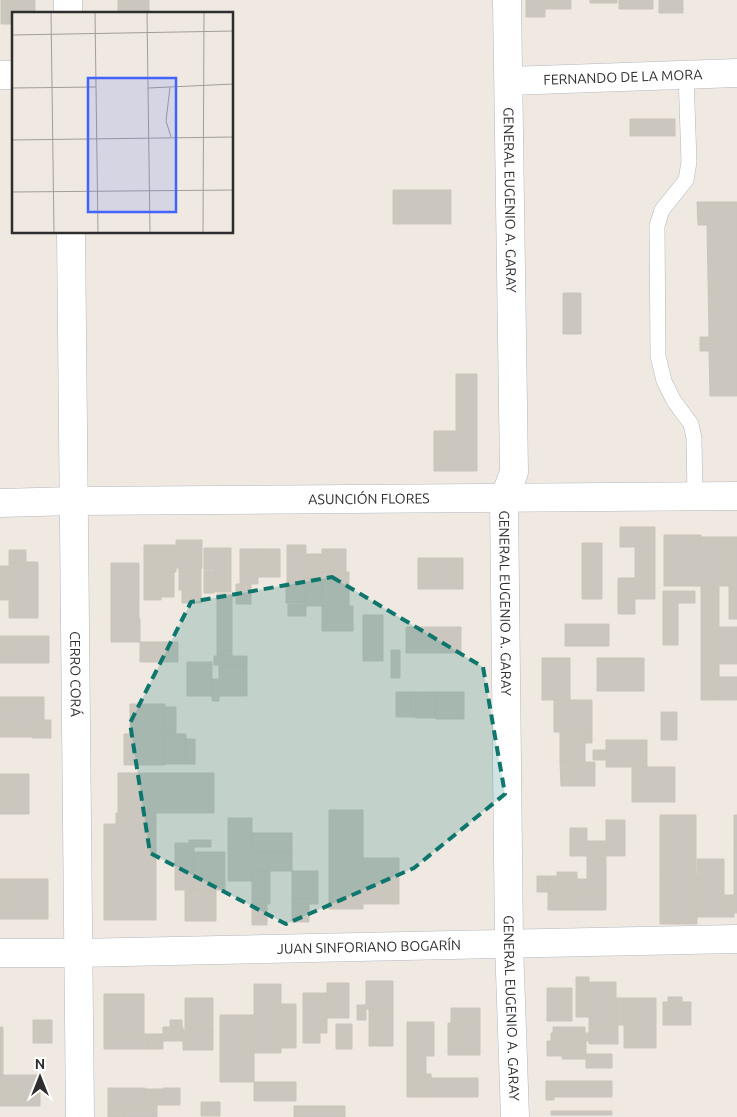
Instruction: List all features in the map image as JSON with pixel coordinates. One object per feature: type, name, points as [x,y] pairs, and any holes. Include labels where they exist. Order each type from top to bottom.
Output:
[{"type":"street","name":"GENERAL EUGENIO A. GARAY","points":[[507,0],[514,472],[504,499],[509,943],[515,1117]]},
{"type":"street","name":"FERNANDO DE LA MORA","points":[[509,81],[737,72]]},
{"type":"street","name":"CERRO CORÁ","points":[[71,234],[80,1117]]},
{"type":"street","name":"ASUNCIÓN FLORES","points":[[0,504],[74,501],[737,496]]},
{"type":"street","name":"JUAN SINFORIANO BOGARÍN","points":[[0,953],[737,939]]},
{"type":"lane","points":[[686,74],[690,162],[686,180],[662,210],[657,226],[658,356],[664,381],[674,401],[691,424],[694,438],[695,497]]},
{"type":"highlighted area","points":[[332,577],[483,667],[505,794],[414,868],[286,924],[150,853],[130,723],[191,602]]},
{"type":"building","points":[[1,0],[35,0],[35,12],[12,12],[12,24],[1,24]]},
{"type":"building","points":[[118,0],[149,0],[149,12],[118,12]]},
{"type":"building","points":[[526,0],[545,0],[545,17],[526,17]]},
{"type":"building","points":[[545,0],[571,0],[571,9],[545,9]]},
{"type":"building","points":[[590,0],[617,0],[617,3],[590,3]]},
{"type":"building","points":[[619,0],[653,0],[653,9],[619,9]]},
{"type":"building","points":[[659,0],[683,0],[683,13],[659,13]]},
{"type":"building","points":[[630,119],[675,119],[675,136],[630,136]]},
{"type":"building","points":[[393,190],[451,190],[451,224],[393,224]]},
{"type":"building","points":[[697,202],[737,202],[737,396],[710,396],[709,351],[700,351],[700,337],[709,337],[707,225],[698,225]]},
{"type":"building","points":[[563,293],[581,293],[581,334],[563,334]]},
{"type":"building","points":[[456,374],[477,374],[477,471],[434,471],[434,431],[456,431]]},
{"type":"building","points":[[620,527],[655,527],[655,547],[620,547]]},
{"type":"building","points":[[664,535],[701,535],[701,586],[664,586]]},
{"type":"building","points":[[701,537],[729,537],[729,586],[701,586]]},
{"type":"building","points":[[729,537],[737,537],[737,619],[729,619]]},
{"type":"building","points":[[176,540],[202,540],[202,568],[176,568]]},
{"type":"building","points":[[582,543],[602,543],[602,599],[582,599]]},
{"type":"building","points":[[144,545],[161,545],[161,600],[144,600]]},
{"type":"building","points":[[161,545],[176,545],[176,572],[161,572]]},
{"type":"building","points":[[287,545],[306,545],[306,582],[287,582]]},
{"type":"building","points":[[635,547],[655,547],[655,599],[635,599]]},
{"type":"building","points":[[204,548],[231,548],[231,592],[214,592],[214,570],[204,570]]},
{"type":"building","points":[[240,549],[258,549],[258,584],[240,584]]},
{"type":"building","points":[[258,549],[280,549],[280,577],[258,577]]},
{"type":"building","points":[[322,549],[346,549],[346,572],[322,572]]},
{"type":"building","points":[[9,550],[26,550],[26,562],[9,562]]},
{"type":"building","points":[[306,554],[322,554],[322,589],[306,589]]},
{"type":"building","points":[[418,558],[463,558],[463,589],[418,589]]},
{"type":"building","points":[[9,562],[38,562],[38,618],[9,618]]},
{"type":"building","points":[[111,563],[139,563],[139,619],[111,619]]},
{"type":"building","points":[[0,566],[9,566],[9,600],[0,600]]},
{"type":"building","points":[[179,568],[201,568],[201,590],[179,590]]},
{"type":"building","points":[[204,571],[214,571],[214,593],[204,593]]},
{"type":"building","points":[[161,572],[174,572],[174,597],[161,597]]},
{"type":"building","points":[[322,572],[349,572],[349,606],[322,606]]},
{"type":"building","points":[[618,578],[635,578],[635,614],[618,614]]},
{"type":"building","points":[[286,582],[306,582],[306,603],[286,603]]},
{"type":"building","points":[[236,584],[251,584],[251,604],[236,604]]},
{"type":"building","points":[[701,586],[719,586],[719,700],[701,700]]},
{"type":"building","points":[[306,589],[322,589],[322,606],[306,606]]},
{"type":"building","points":[[182,590],[201,590],[201,603],[182,603]]},
{"type":"building","points":[[663,591],[695,591],[695,603],[678,603],[678,645],[663,645]]},
{"type":"building","points":[[217,594],[232,594],[232,656],[217,656]]},
{"type":"building","points":[[288,604],[306,604],[306,616],[288,616]]},
{"type":"building","points":[[322,606],[353,606],[353,631],[322,631]]},
{"type":"building","points":[[363,615],[383,615],[383,661],[363,661]]},
{"type":"building","points":[[111,619],[140,619],[140,642],[111,642]]},
{"type":"building","points":[[565,624],[609,624],[609,646],[565,646]]},
{"type":"building","points":[[406,627],[461,627],[461,653],[406,653]]},
{"type":"building","points":[[719,627],[737,627],[737,664],[719,664]]},
{"type":"building","points":[[0,636],[49,636],[49,663],[0,663]]},
{"type":"building","points":[[140,642],[178,642],[178,662],[140,662]]},
{"type":"building","points":[[391,650],[400,650],[400,678],[391,678]]},
{"type":"building","points":[[214,656],[247,656],[247,665],[214,665]]},
{"type":"building","points":[[542,658],[570,658],[570,700],[542,700]]},
{"type":"building","points":[[597,658],[644,658],[644,691],[597,691]]},
{"type":"building","points":[[187,662],[212,662],[212,696],[187,696]]},
{"type":"building","points":[[219,665],[247,665],[247,696],[219,696]]},
{"type":"building","points":[[719,677],[737,677],[737,700],[719,700]]},
{"type":"building","points":[[212,679],[219,679],[219,701],[212,701]]},
{"type":"building","points":[[396,692],[416,692],[416,717],[396,717]]},
{"type":"building","points":[[416,692],[436,692],[436,718],[416,718]]},
{"type":"building","points":[[436,692],[464,692],[464,719],[436,719]]},
{"type":"building","points":[[0,697],[44,697],[44,720],[0,720]]},
{"type":"building","points":[[554,700],[592,700],[592,732],[554,732]]},
{"type":"building","points":[[130,704],[165,704],[165,734],[130,734]]},
{"type":"building","points":[[165,707],[176,707],[176,734],[165,734]]},
{"type":"building","points":[[661,712],[677,712],[677,740],[661,740]]},
{"type":"building","points":[[0,720],[32,720],[32,737],[0,737]]},
{"type":"building","points":[[32,720],[51,720],[51,738],[32,738]]},
{"type":"building","points":[[560,732],[592,732],[592,743],[560,743]]},
{"type":"building","points":[[124,734],[165,734],[165,765],[124,765]]},
{"type":"building","points":[[165,734],[186,734],[186,764],[165,764]]},
{"type":"building","points":[[186,739],[195,739],[195,764],[186,764]]},
{"type":"building","points":[[606,740],[647,740],[647,767],[606,767]]},
{"type":"building","points":[[560,743],[585,743],[585,762],[560,762]]},
{"type":"building","points":[[593,750],[606,750],[606,760],[593,760]]},
{"type":"building","points":[[560,762],[595,762],[595,786],[561,786]]},
{"type":"building","points":[[632,767],[675,767],[675,802],[632,802]]},
{"type":"building","points":[[118,773],[214,773],[214,813],[118,813]]},
{"type":"building","points":[[0,774],[29,774],[29,814],[0,814]]},
{"type":"building","points":[[329,810],[363,810],[363,909],[329,909]]},
{"type":"building","points":[[116,813],[156,813],[156,824],[116,824]]},
{"type":"building","points":[[660,815],[696,815],[696,875],[660,875]]},
{"type":"building","points":[[734,815],[737,815],[737,847],[734,847]]},
{"type":"building","points":[[228,818],[252,818],[252,853],[292,853],[292,871],[252,871],[252,881],[228,881]]},
{"type":"building","points":[[606,820],[625,820],[625,856],[606,856]]},
{"type":"building","points":[[104,824],[156,824],[156,920],[104,920]]},
{"type":"building","points":[[570,828],[587,828],[587,856],[570,856]]},
{"type":"building","points":[[252,833],[292,833],[292,853],[252,853]]},
{"type":"building","points":[[189,840],[211,840],[211,847],[194,847],[194,890],[175,890],[175,843],[189,843]]},
{"type":"building","points":[[587,841],[606,841],[606,894],[587,894]]},
{"type":"building","points":[[734,847],[737,847],[737,913],[734,913]]},
{"type":"building","points":[[194,852],[225,852],[225,890],[194,890]]},
{"type":"building","points":[[363,858],[399,858],[399,904],[363,904]]},
{"type":"building","points":[[697,859],[724,859],[724,895],[734,895],[734,917],[697,917]]},
{"type":"building","points":[[252,871],[270,871],[270,904],[252,904]]},
{"type":"building","points":[[292,871],[318,871],[318,904],[292,904]]},
{"type":"building","points":[[557,872],[567,872],[567,892],[548,892],[548,876],[557,876]]},
{"type":"building","points":[[567,872],[577,872],[577,879],[587,879],[587,894],[567,894]]},
{"type":"building","points":[[660,875],[697,875],[697,924],[660,924]]},
{"type":"building","points":[[537,876],[548,876],[548,892],[537,892]]},
{"type":"building","points":[[0,879],[48,879],[48,919],[0,919]]},
{"type":"building","points":[[185,890],[216,890],[216,921],[185,921]]},
{"type":"building","points":[[548,892],[567,892],[567,910],[548,910]]},
{"type":"building","points":[[567,894],[587,894],[587,910],[567,910]]},
{"type":"building","points":[[587,894],[606,894],[606,910],[587,910]]},
{"type":"building","points":[[252,904],[267,904],[267,925],[252,925]]},
{"type":"building","points":[[292,904],[309,904],[309,922],[292,922]]},
{"type":"building","points":[[576,977],[589,977],[589,1017],[576,1017]]},
{"type":"building","points":[[366,981],[393,981],[393,1009],[366,1009]]},
{"type":"building","points":[[589,982],[616,982],[616,1025],[589,1025]]},
{"type":"building","points":[[327,983],[349,983],[349,1018],[327,1018]]},
{"type":"building","points":[[254,984],[281,984],[281,1053],[254,1053]]},
{"type":"building","points":[[547,988],[572,988],[572,1021],[547,1021]]},
{"type":"building","points":[[303,993],[327,993],[327,1033],[303,1033]]},
{"type":"building","points":[[104,994],[144,994],[144,1034],[104,1034]]},
{"type":"building","points":[[668,997],[682,997],[682,1002],[668,1002]]},
{"type":"building","points":[[185,998],[213,998],[213,1030],[185,1030]]},
{"type":"building","points":[[616,998],[624,998],[624,1025],[616,1025]]},
{"type":"building","points":[[624,998],[656,998],[656,1048],[624,1048]]},
{"type":"building","points":[[663,1002],[691,1002],[691,1025],[663,1025]]},
{"type":"building","points":[[281,1004],[296,1004],[296,1048],[281,1048]]},
{"type":"building","points":[[357,1005],[366,1005],[366,1020],[357,1020]]},
{"type":"building","points":[[451,1008],[480,1008],[480,1023],[451,1023]]},
{"type":"building","points":[[369,1009],[393,1009],[393,1046],[369,1046]]},
{"type":"building","points":[[220,1015],[254,1015],[254,1082],[220,1082]]},
{"type":"building","points":[[33,1020],[52,1020],[52,1043],[33,1043]]},
{"type":"building","points":[[170,1020],[182,1020],[182,1027],[170,1027]]},
{"type":"building","points":[[407,1022],[434,1022],[434,1056],[407,1056]]},
{"type":"building","points":[[448,1023],[463,1023],[463,1043],[448,1043]]},
{"type":"building","points":[[463,1023],[480,1023],[480,1055],[448,1055],[448,1043],[463,1043]]},
{"type":"building","points":[[336,1024],[352,1024],[352,1049],[336,1049]]},
{"type":"building","points":[[589,1025],[618,1025],[618,1044],[589,1044]]},
{"type":"building","points":[[0,1027],[3,1027],[3,1075],[0,1075]]},
{"type":"building","points":[[163,1027],[183,1027],[183,1041],[163,1041]]},
{"type":"building","points":[[553,1027],[585,1027],[585,1033],[553,1033]]},
{"type":"building","points":[[183,1030],[213,1030],[213,1050],[183,1050]]},
{"type":"building","points":[[303,1033],[320,1033],[320,1043],[303,1043]]},
{"type":"building","points":[[551,1033],[589,1033],[589,1041],[551,1041]]},
{"type":"building","points":[[104,1034],[148,1034],[148,1049],[104,1049]]},
{"type":"building","points":[[148,1034],[163,1034],[163,1049],[148,1049]]},
{"type":"building","points":[[547,1041],[562,1041],[562,1056],[547,1056]]},
{"type":"building","points":[[562,1041],[586,1041],[586,1059],[562,1059]]},
{"type":"building","points":[[586,1054],[612,1054],[612,1068],[586,1068]]},
{"type":"building","points":[[407,1056],[426,1056],[426,1074],[407,1074]]},
{"type":"building","points":[[407,1074],[431,1074],[431,1097],[407,1097]]},
{"type":"building","points":[[0,1075],[40,1075],[40,1106],[0,1106]]},
{"type":"building","points":[[431,1078],[478,1078],[478,1097],[431,1097]]},
{"type":"building","points":[[546,1081],[554,1081],[554,1100],[546,1100]]},
{"type":"building","points":[[554,1081],[612,1081],[612,1097],[554,1097]]},
{"type":"building","points":[[254,1082],[296,1082],[296,1101],[254,1101]]},
{"type":"building","points":[[108,1088],[145,1088],[145,1105],[108,1105]]},
{"type":"building","points":[[163,1088],[180,1088],[180,1105],[163,1105]]},
{"type":"building","points":[[145,1089],[163,1089],[163,1105],[145,1105]]},
{"type":"building","points":[[201,1102],[220,1102],[220,1116],[201,1116]]},
{"type":"building","points":[[108,1105],[124,1105],[124,1117],[108,1117]]},
{"type":"building","points":[[124,1105],[157,1105],[157,1117],[124,1117]]},
{"type":"building","points":[[294,1106],[345,1106],[345,1117],[294,1117]]},
{"type":"building","points":[[551,1111],[612,1111],[612,1115],[551,1115]]}]
